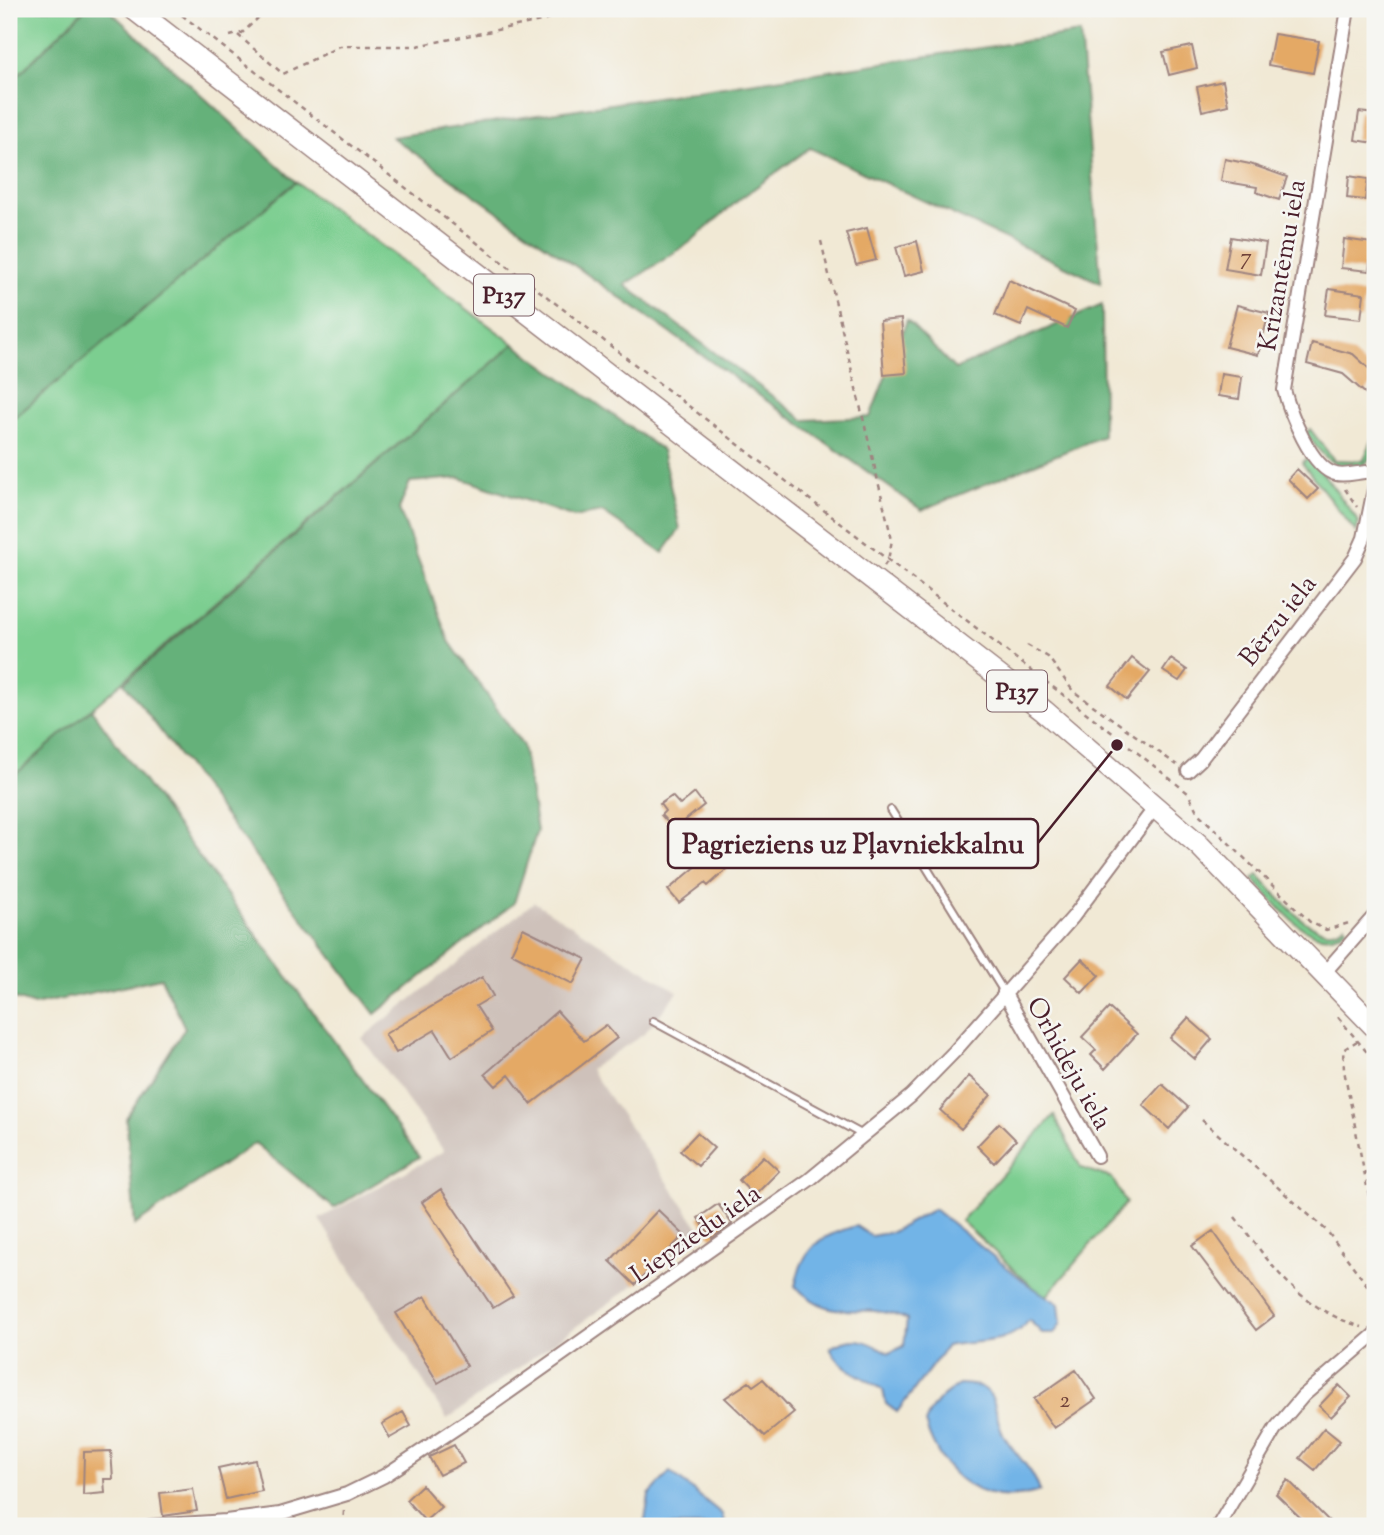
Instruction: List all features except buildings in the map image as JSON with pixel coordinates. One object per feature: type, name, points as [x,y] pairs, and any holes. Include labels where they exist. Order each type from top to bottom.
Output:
[{"type":"main road","name":"P137","points":[[134,9],[1044,711],[1156,806],[1241,886],[1375,1027]]},
{"type":"street","name":"Krizantēmu iela","points":[[1336,474],[1326,469],[1303,439],[1284,390],[1348,9]]},
{"type":"street","points":[[1336,474],[1375,472]]},
{"type":"street","name":"Bērzu iela","points":[[1188,771],[1201,759],[1355,558],[1367,524],[1375,484]]},
{"type":"street","name":"Liepziedu iela","points":[[150,1526],[281,1520],[347,1494],[419,1454],[809,1180],[911,1097],[1073,917],[1156,806]]},
{"type":"street","points":[[1325,972],[1375,915]]},
{"type":"street","name":"Orhideju iela","points":[[1004,992],[1097,1156]]},
{"type":"street","points":[[1218,1526],[1227,1515],[1275,1429],[1303,1396],[1343,1362],[1371,1331]]},
{"type":"lane","points":[[891,810],[1004,992]]},
{"type":"lane","points":[[653,1021],[774,1088],[855,1128],[865,1136]]},
{"type":"path","points":[[174,9],[1188,793],[1198,813],[1310,922],[1326,930],[1338,928],[1347,922]]},
{"type":"path","points":[[230,36],[238,35],[268,9]]},
{"type":"path","points":[[238,35],[283,74],[340,46],[417,46],[541,21],[572,9]]},
{"type":"path","points":[[821,241],[892,540],[888,560],[874,580]]},
{"type":"path","points":[[1336,474],[1367,524]]},
{"type":"path","points":[[1027,645],[1048,657],[1073,691],[1188,771]]},
{"type":"path","points":[[1115,744],[1119,738]]},
{"type":"path","points":[[1357,1041],[1343,1050],[1344,1070],[1375,1242]]},
{"type":"path","points":[[1202,1120],[1327,1231],[1375,1296]]},
{"type":"path","points":[[1365,1175],[1375,1164]]},
{"type":"path","points":[[1235,1217],[1289,1287],[1304,1300],[1371,1331]]},
{"type":"shaded area","points":[[534,902],[678,992],[644,1034],[590,1069],[704,1235],[447,1419],[319,1219],[444,1151],[362,1038]]},
{"type":"green space","points":[[9,9],[85,9],[9,84]]},
{"type":"green space","points":[[85,9],[108,9],[296,182],[9,422],[9,84]]},
{"type":"green space","points":[[1080,33],[1101,283],[810,148],[741,198],[689,243],[625,285],[804,420],[870,417],[907,320],[955,369],[1102,305],[1103,436],[922,510],[392,137]]},
{"type":"green space","points":[[296,182],[514,344],[9,780],[9,422]]},
{"type":"green space","points":[[514,344],[662,450],[680,529],[663,553],[602,512],[574,517],[460,478],[410,482],[399,509],[449,641],[523,746],[537,831],[514,903],[375,1014],[124,683]]},
{"type":"green space","points":[[1310,429],[1334,460],[1363,461],[1375,435],[1374,446],[1367,462],[1354,469],[1346,469],[1337,466],[1325,456],[1306,433]]},
{"type":"green space","points":[[1310,456],[1359,522],[1356,532],[1302,463]]},
{"type":"green space","points":[[91,709],[419,1157],[334,1208],[255,1143],[135,1225],[126,1118],[185,1028],[161,978],[34,1005],[9,997],[9,780]]},
{"type":"green space","points":[[1258,875],[1286,906],[1310,925],[1334,931],[1345,925],[1347,928],[1334,935],[1321,936],[1308,931],[1283,912],[1253,879]]},
{"type":"green space","points":[[1054,1115],[1081,1168],[1112,1178],[1126,1203],[1045,1298],[961,1221]]},
{"type":"water","points":[[934,1209],[1029,1285],[1059,1304],[1061,1323],[1054,1334],[1043,1334],[1029,1320],[1013,1334],[1003,1338],[947,1346],[897,1412],[886,1404],[883,1390],[846,1367],[830,1348],[846,1341],[860,1340],[889,1353],[904,1346],[907,1320],[876,1311],[824,1306],[810,1299],[795,1286],[808,1253],[832,1234],[856,1226],[871,1236],[892,1232]]},
{"type":"water","points":[[961,1384],[978,1386],[988,1392],[994,1402],[1002,1432],[1033,1475],[1040,1491],[1019,1496],[983,1492],[954,1473],[942,1459],[925,1423],[939,1400]]},
{"type":"water","points":[[670,1472],[722,1514],[725,1526],[644,1526],[649,1495]]},
{"type":"place","name":"Pagrieziens uz Pļavniekkalnu","points":[[1117,745]]}]
